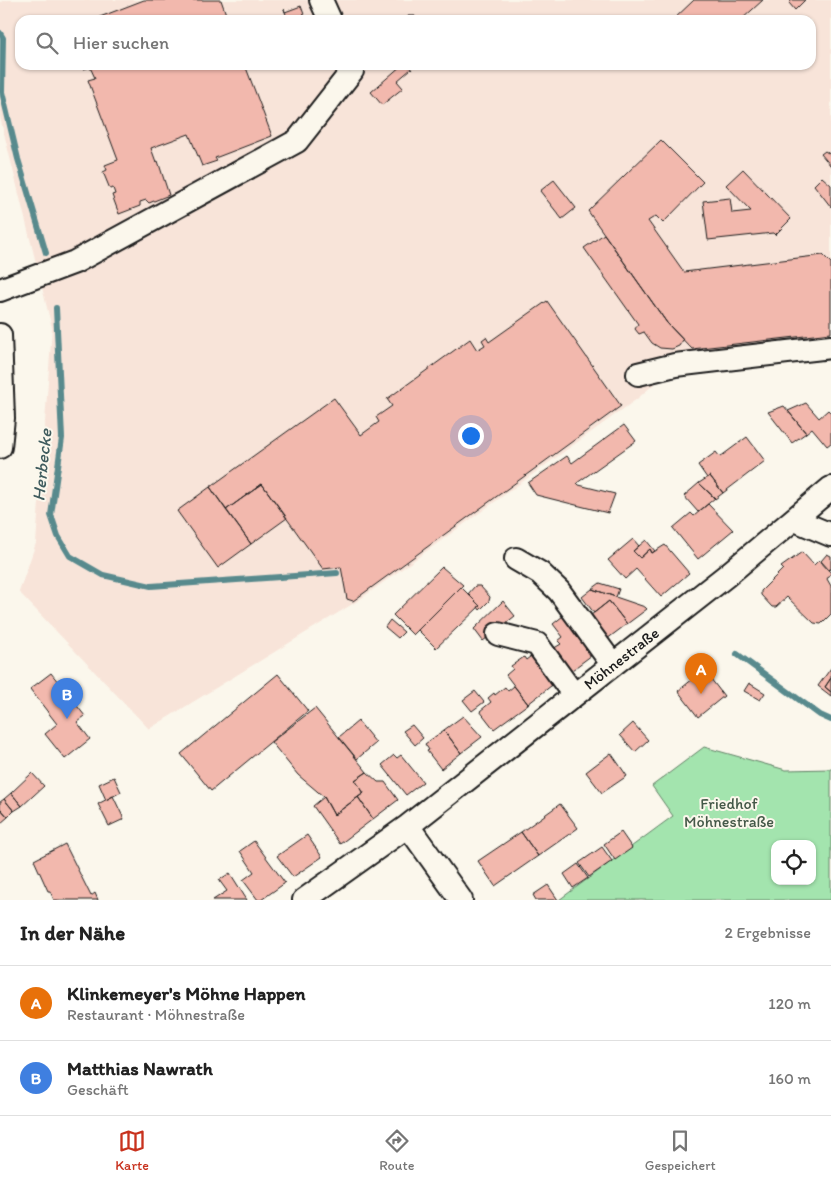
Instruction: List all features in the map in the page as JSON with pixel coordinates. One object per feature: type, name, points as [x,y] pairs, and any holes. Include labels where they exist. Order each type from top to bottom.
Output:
[{"type":"street","points":[[321,0],[328,15]]},
{"type":"street","points":[[0,290],[76,262],[297,141],[352,70]]},
{"type":"street","points":[[0,335],[3,418],[0,447]]},
{"type":"street","points":[[638,374],[675,365],[831,347]]},
{"type":"street","name":"Möhnestraße","points":[[304,900],[408,826],[613,665],[794,520],[831,488]]},
{"type":"street","points":[[794,520],[831,535]]},
{"type":"street","points":[[516,558],[540,573],[558,591],[613,665]]},
{"type":"street","points":[[498,634],[536,644],[574,695]]},
{"type":"street","points":[[408,826],[461,900]]},
{"type":"shaded area","points":[[7,0],[831,0],[831,356],[670,370],[637,399],[359,600],[149,729],[19,592],[36,543],[52,328],[0,117],[0,2]]},
{"type":"green space","name":"Friedhof Möhnestraße","points":[[704,747],[786,770],[831,769],[831,900],[559,900],[673,816],[652,786]]},
{"type":"building","points":[[144,0],[221,0],[226,15],[105,15]]},
{"type":"building","points":[[694,0],[763,0],[746,15],[678,15]]},
{"type":"building","points":[[792,0],[805,0],[795,10],[789,3]]},
{"type":"building","points":[[301,6],[304,15],[286,15],[285,12]]},
{"type":"building","points":[[91,70],[247,70],[272,136],[215,158],[217,161],[202,166],[189,134],[151,148],[156,162],[158,161],[169,195],[149,203],[146,200],[140,202],[140,206],[119,214],[112,195],[115,194],[113,188],[110,189],[103,172],[107,170],[105,165],[118,160],[88,80],[95,78]]},
{"type":"building","points":[[396,70],[410,70],[397,81],[403,88],[382,105],[371,92]]},
{"type":"building","points":[[661,140],[703,182],[663,223],[656,216],[648,221],[684,272],[823,255],[831,263],[831,333],[692,349],[667,323],[588,211]]},
{"type":"building","points":[[825,151],[831,155],[831,166],[821,154]]},
{"type":"building","points":[[743,169],[791,219],[775,235],[773,233],[708,240],[703,201],[730,198],[732,213],[751,211],[726,185]]},
{"type":"building","points":[[822,177],[831,185],[831,207],[814,185]]},
{"type":"building","points":[[554,180],[576,208],[562,219],[540,191]]},
{"type":"building","points":[[604,234],[667,323],[683,340],[679,346],[672,349],[660,348],[652,343],[644,332],[639,334],[635,329],[638,324],[584,248]]},
{"type":"building","points":[[547,301],[621,406],[353,601],[347,599],[341,567],[323,569],[262,484],[226,510],[210,487],[334,398],[361,435],[379,422],[376,417],[392,406],[387,399],[470,339],[477,350],[485,345],[482,340],[486,337],[489,342]]},
{"type":"building","points":[[806,403],[819,418],[828,410],[831,413],[831,443],[827,446],[812,428],[806,433],[788,411]]},
{"type":"building","points":[[784,406],[806,433],[792,443],[768,412]]},
{"type":"building","points":[[624,425],[636,441],[577,483],[615,494],[608,513],[536,495],[528,483],[567,456],[572,463]]},
{"type":"building","points":[[747,437],[765,461],[723,493],[710,476],[707,478],[698,465],[716,452],[720,457]]},
{"type":"building","points":[[710,476],[723,493],[715,499],[699,483]]},
{"type":"building","points":[[699,483],[715,498],[698,512],[684,496]]},
{"type":"building","points":[[262,484],[287,518],[251,544],[226,510]]},
{"type":"building","points":[[210,487],[251,544],[218,568],[177,511]]},
{"type":"building","points":[[708,504],[733,530],[698,559],[673,528],[691,513],[694,516]]},
{"type":"building","points":[[633,539],[639,546],[633,551],[640,558],[650,549],[652,553],[665,545],[689,573],[661,597],[636,569],[625,579],[608,560]]},
{"type":"building","points":[[646,540],[655,551],[652,553],[650,549],[640,558],[633,551]]},
{"type":"building","points":[[802,552],[814,565],[819,560],[831,573],[827,579],[831,586],[831,614],[821,624],[814,623],[787,597],[776,607],[772,607],[761,595],[761,591],[783,569],[781,567]]},
{"type":"building","points":[[827,554],[831,556],[831,568],[829,570],[821,561]]},
{"type":"building","points":[[442,567],[463,585],[413,635],[393,615]]},
{"type":"building","points":[[600,583],[619,589],[616,597],[592,589]]},
{"type":"building","points":[[475,586],[480,586],[490,597],[489,601],[480,610],[478,607],[480,606],[468,594]]},
{"type":"building","points":[[461,587],[480,606],[436,648],[418,630]]},
{"type":"building","points":[[592,589],[647,609],[627,624],[609,601],[594,613],[582,597]]},
{"type":"building","points":[[503,601],[515,616],[483,641],[474,629]]},
{"type":"building","points":[[609,601],[627,624],[603,642],[586,619]]},
{"type":"building","points":[[563,616],[581,640],[584,637],[592,655],[568,673],[551,650],[561,644],[558,641],[563,637],[553,624]]},
{"type":"building","points":[[390,620],[404,632],[398,638],[385,627]]},
{"type":"building","points":[[535,653],[556,682],[528,704],[506,675],[513,669],[511,666],[524,657],[526,660]]},
{"type":"building","points":[[831,668],[831,678],[825,687],[831,692],[831,696],[818,686]]},
{"type":"building","points":[[704,670],[724,696],[698,717],[678,691]]},
{"type":"building","points":[[51,673],[85,716],[77,722],[90,739],[65,759],[45,734],[57,724],[30,689]]},
{"type":"building","points":[[278,674],[308,711],[211,791],[181,754]]},
{"type":"building","points":[[831,678],[831,692],[825,687]]},
{"type":"building","points":[[749,683],[765,693],[760,700],[744,691]]},
{"type":"building","points":[[514,686],[528,704],[494,729],[480,711],[491,702],[488,698],[494,693],[495,695],[505,687],[508,691]]},
{"type":"building","points":[[475,691],[484,702],[472,711],[463,700]]},
{"type":"building","points":[[315,708],[367,772],[355,780],[364,793],[334,815],[324,797],[298,775],[271,742]]},
{"type":"building","points":[[463,716],[482,737],[461,753],[444,730]]},
{"type":"building","points":[[358,721],[376,743],[357,759],[339,737]]},
{"type":"building","points":[[633,723],[648,740],[635,752],[620,735]]},
{"type":"building","points":[[412,725],[423,738],[415,745],[403,731]]},
{"type":"building","points":[[444,730],[461,753],[441,769],[427,751],[429,750],[425,744]]},
{"type":"building","points":[[611,753],[627,776],[602,793],[586,772]]},
{"type":"building","points":[[394,755],[397,758],[401,755],[423,782],[406,795],[382,765]]},
{"type":"building","points":[[367,772],[378,782],[385,782],[398,800],[373,819],[358,797],[364,793],[355,780]]},
{"type":"building","points":[[32,773],[44,786],[22,806],[11,793]]},
{"type":"building","points":[[114,777],[121,792],[106,800],[99,784]]},
{"type":"building","points":[[11,793],[22,806],[14,811],[4,799]]},
{"type":"building","points":[[113,796],[124,819],[109,826],[98,804]]},
{"type":"building","points":[[324,797],[334,815],[358,797],[373,819],[340,844],[313,806]]},
{"type":"building","points":[[4,799],[14,811],[8,817],[0,808],[0,802]]},
{"type":"building","points":[[560,804],[578,828],[538,856],[521,832]]},
{"type":"building","points":[[0,808],[8,817],[1,823],[0,821]]},
{"type":"building","points":[[521,832],[538,856],[495,886],[478,861]]},
{"type":"building","points":[[621,832],[632,848],[615,860],[604,844]]},
{"type":"building","points":[[307,835],[322,857],[293,877],[277,856]]},
{"type":"building","points":[[254,841],[285,883],[261,900],[258,900],[243,880],[254,872],[240,851]]},
{"type":"building","points":[[65,844],[91,896],[95,893],[98,900],[54,900],[50,891],[48,891],[34,860]]},
{"type":"building","points":[[602,847],[612,861],[589,877],[579,863]]},
{"type":"building","points":[[578,864],[588,878],[573,888],[564,874]]},
{"type":"building","points":[[230,873],[247,900],[213,900],[227,891],[219,880]]},
{"type":"building","points":[[548,885],[558,900],[536,900],[533,895]]},
{"type":"waterway","name":"Herbecke","points":[[0,33],[3,38],[2,92],[18,159],[46,253]]},
{"type":"waterway","name":"Herbecke","points":[[56,308],[62,438],[51,515],[58,536],[70,556],[103,575],[151,586],[337,573]]},
{"type":"waterway","points":[[737,654],[820,715],[831,720]]},
{"type":"place","name":"Klinkemeyer's Möhne Happen","points":[[701,694]]},
{"type":"place","name":"Matthias Nawrath","points":[[67,719]]}]
